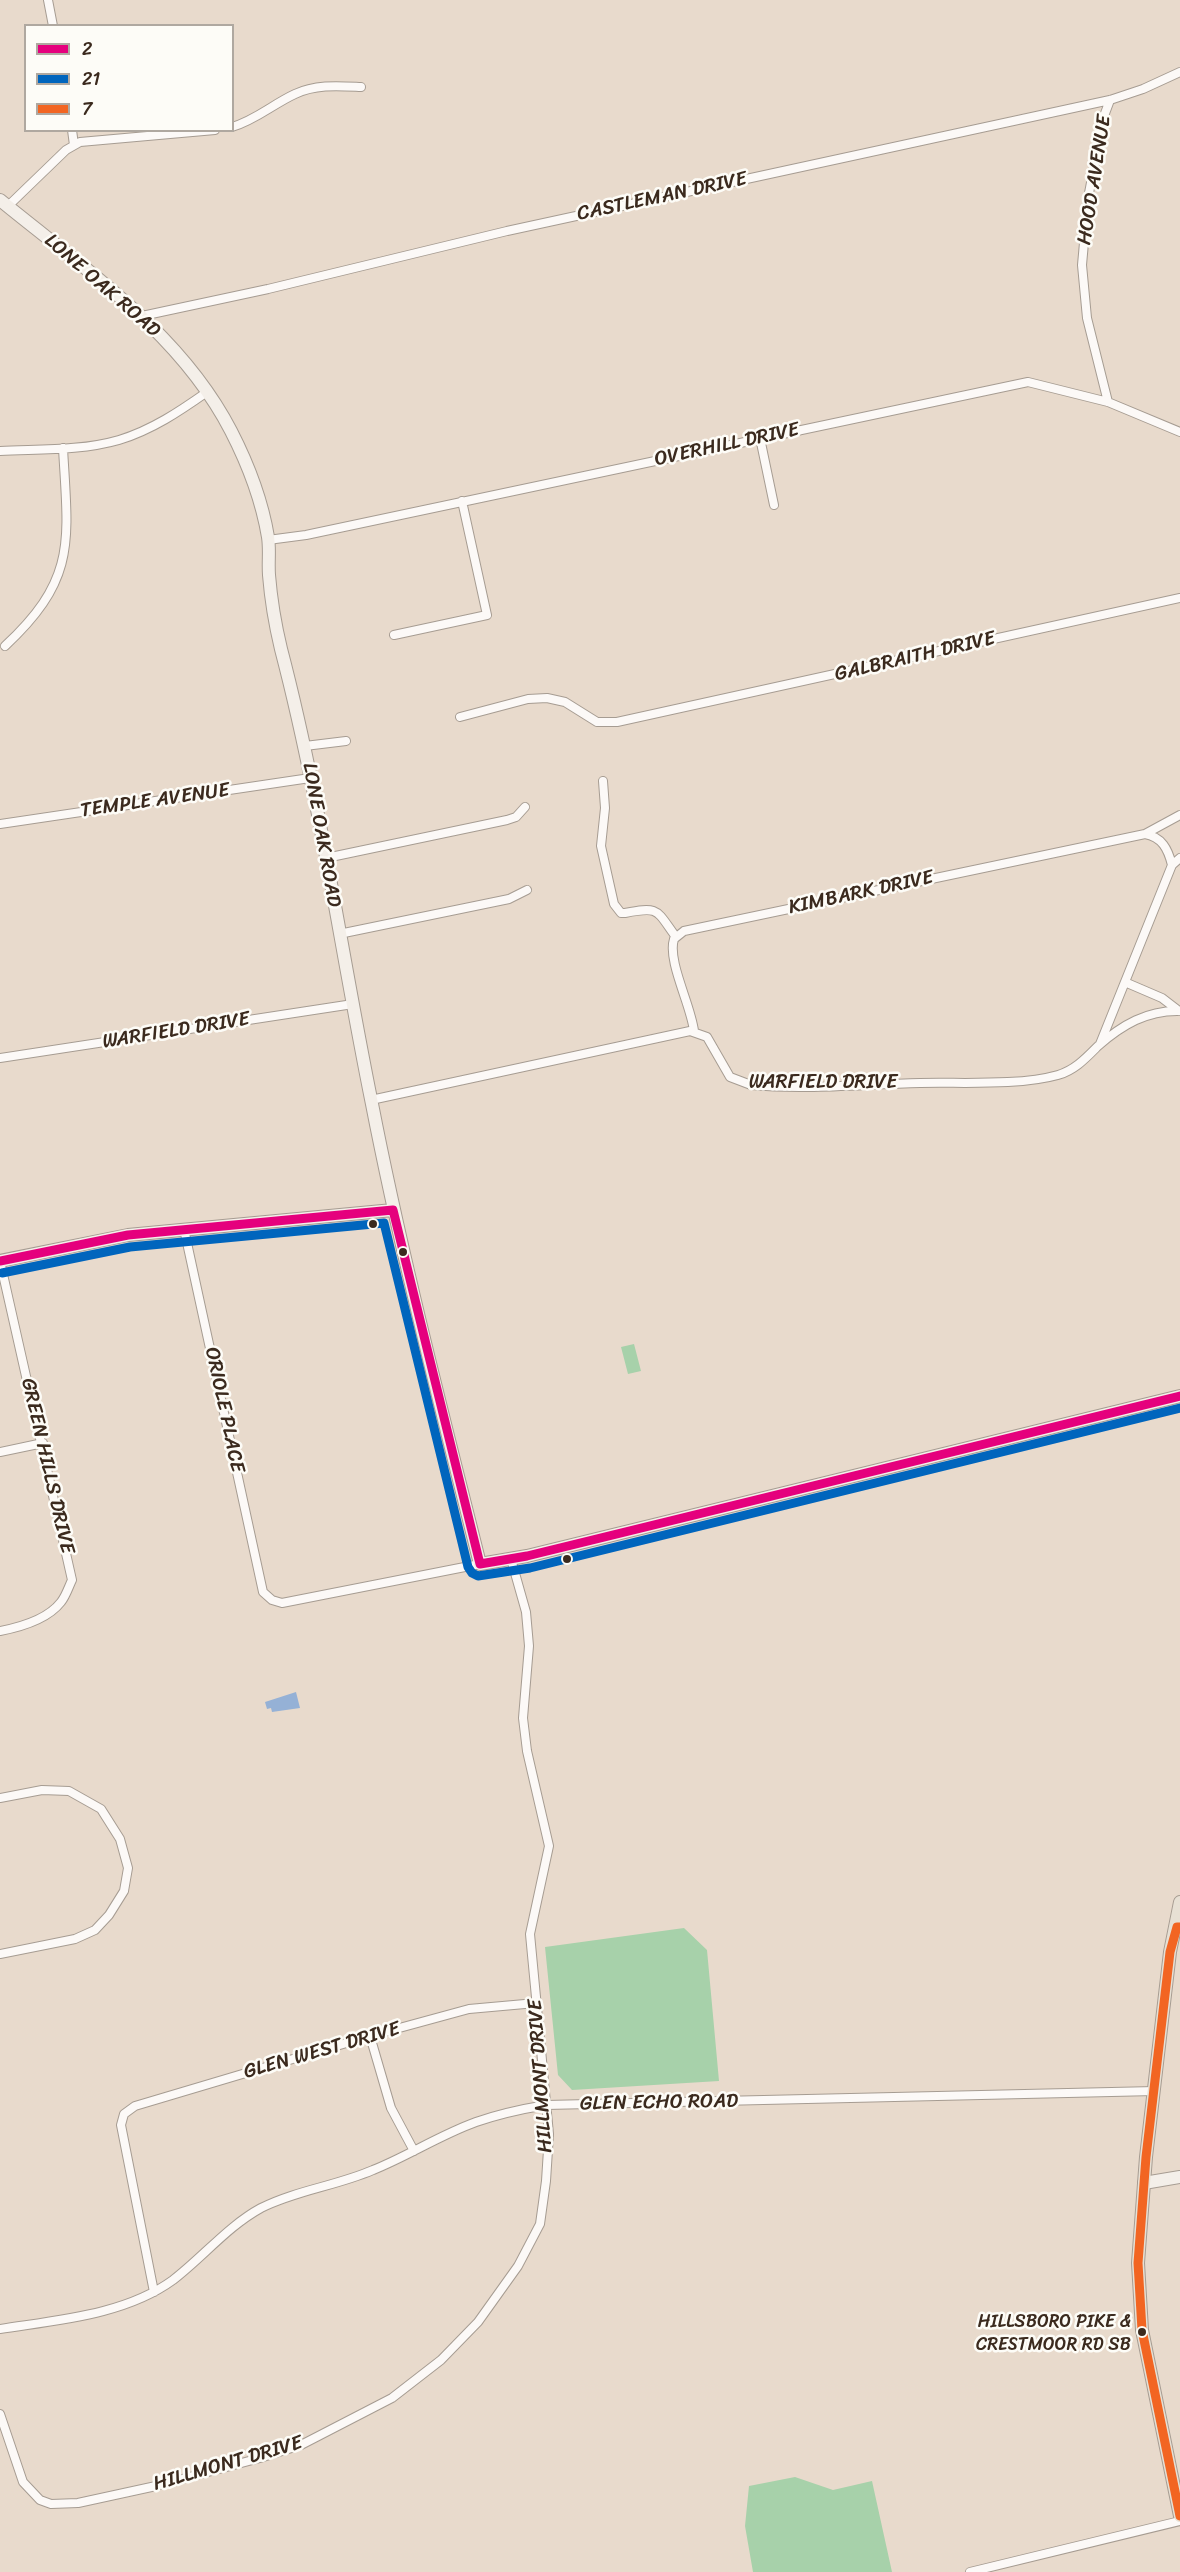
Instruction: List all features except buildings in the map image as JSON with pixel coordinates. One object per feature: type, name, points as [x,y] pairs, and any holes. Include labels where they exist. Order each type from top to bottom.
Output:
[{"type":"main road","points":[[1180,1902],[1178,1927],[1170,1952],[1144,2183],[1138,2263],[1142,2330],[1180,2516]]},
{"type":"street","points":[[48,0],[53,24]]},
{"type":"street","name":"CASTLEMAN DRIVE","points":[[142,316],[268,289],[507,231],[1110,100],[1143,89],[1180,72]]},
{"type":"street","points":[[234,126],[258,117],[296,93],[326,86],[361,87]]},
{"type":"street","name":"HOOD AVENUE","points":[[1107,402],[1087,318],[1082,265],[1088,198],[1104,116],[1110,100]]},
{"type":"street","points":[[72,132],[74,145]]},
{"type":"street","points":[[4,203],[74,145],[87,141],[192,132]]},
{"type":"street","name":"LONE OAK ROAD","points":[[4,203],[142,316],[207,392],[233,435],[247,466],[262,509],[268,540],[268,568],[274,619],[305,746],[393,1210],[480,1564]]},
{"type":"street","name":"OVERHILL DRIVE","points":[[268,540],[306,535],[1028,382],[1107,402],[1180,432]]},
{"type":"street","points":[[0,451],[63,448],[126,438],[159,424],[207,392]]},
{"type":"street","points":[[760,438],[774,506]]},
{"type":"street","points":[[5,646],[42,608],[51,593],[63,561],[66,527],[63,448]]},
{"type":"street","points":[[394,635],[487,615],[462,501]]},
{"type":"street","name":"GALBRAITH DRIVE","points":[[460,717],[528,699],[547,698],[565,702],[597,722],[617,722],[1180,598]]},
{"type":"street","points":[[305,746],[346,741]]},
{"type":"street","name":"TEMPLE AVENUE","points":[[0,824],[310,778]]},
{"type":"street","points":[[371,1100],[694,1031],[689,1003],[673,959],[673,943],[676,937],[657,911],[648,909],[621,913],[614,904],[608,869],[601,846],[605,808],[603,781]]},
{"type":"street","points":[[326,858],[507,820],[516,817],[525,807]]},
{"type":"street","name":"KIMBARK DRIVE","points":[[676,937],[684,931],[702,926],[1145,834],[1180,815]]},
{"type":"street","points":[[1145,834],[1159,839],[1166,848],[1172,865]]},
{"type":"street","points":[[1100,1045],[1172,865],[1180,858]]},
{"type":"street","points":[[339,934],[509,899],[527,890]]},
{"type":"street","points":[[1127,982],[1162,998],[1180,1011]]},
{"type":"street","name":"WARFIELD DRIVE","points":[[0,1059],[353,1004]]},
{"type":"street","name":"WARFIELD DRIVE","points":[[694,1031],[704,1034],[711,1040],[727,1073],[734,1080],[756,1086],[988,1082],[1038,1079],[1058,1075],[1072,1069],[1134,1020],[1157,1012],[1180,1011]]},
{"type":"street","points":[[0,1261],[128,1235],[393,1210]]},
{"type":"street","name":"ORIOLE PLACE","points":[[184,1228],[263,1592],[272,1600],[282,1603],[480,1564]]},
{"type":"street","name":"GREEN HILLS DRIVE","points":[[0,1261],[43,1443],[72,1580],[61,1602],[41,1618],[20,1627],[0,1631]]},
{"type":"street","points":[[480,1564],[511,1559],[1180,1396]]},
{"type":"street","points":[[0,1452],[43,1443]]},
{"type":"street","name":"HILLMONT DRIVE","points":[[0,2414],[23,2482],[40,2500],[51,2504],[69,2504],[156,2486],[293,2448],[392,2398],[449,2352],[478,2322],[519,2266],[540,2224],[549,2134],[530,1934],[549,1846],[527,1751],[523,1718],[529,1646],[526,1612],[511,1559]]},
{"type":"street","points":[[0,1798],[42,1790],[69,1791],[101,1809],[120,1839],[128,1868],[124,1891],[109,1915],[95,1930],[75,1939],[0,1954]]},
{"type":"street","name":"GLEN WEST DRIVE","points":[[154,2292],[121,2125],[124,2114],[135,2106],[469,2009],[536,2004]]},
{"type":"street","points":[[370,2036],[391,2108],[414,2151]]},
{"type":"street","name":"GLEN ECHO ROAD","points":[[0,2329],[66,2318],[118,2306],[154,2292],[173,2279],[234,2227],[261,2209],[288,2196],[371,2171],[474,2123],[513,2111],[546,2105],[1155,2091]]},
{"type":"street","points":[[1144,2183],[1180,2177]]},
{"type":"street","points":[[970,2572],[1180,2522]]},
{"type":"green space","points":[[634,1344],[641,1371],[628,1374],[621,1347]]},
{"type":"green space","points":[[684,1928],[707,1950],[719,2081],[572,2090],[558,2075],[545,1947]]},
{"type":"green space","points":[[795,2477],[833,2490],[872,2481],[892,2572],[753,2572],[745,2526],[749,2486]]},
{"type":"water","points":[[296,1692],[300,1708],[272,1712],[271,1708],[267,1709],[265,1702]]},
{"type":"transit line","name":"2","points":[[0,1261],[128,1235],[393,1210],[480,1564],[527,1556],[1180,1396]]},
{"type":"transit line","name":"21","points":[[2,1273],[130,1247],[384,1223],[468,1567],[478,1576],[530,1568],[1180,1408]]},
{"type":"transit line","name":"7","points":[[1180,1927],[1177,1927],[1170,1952],[1146,2157],[1138,2263],[1142,2330],[1180,2516]]},
{"type":"place","name":"HILLSBORO PIKE & CRESTMOOR RD SB","points":[[1142,2332]]}]
